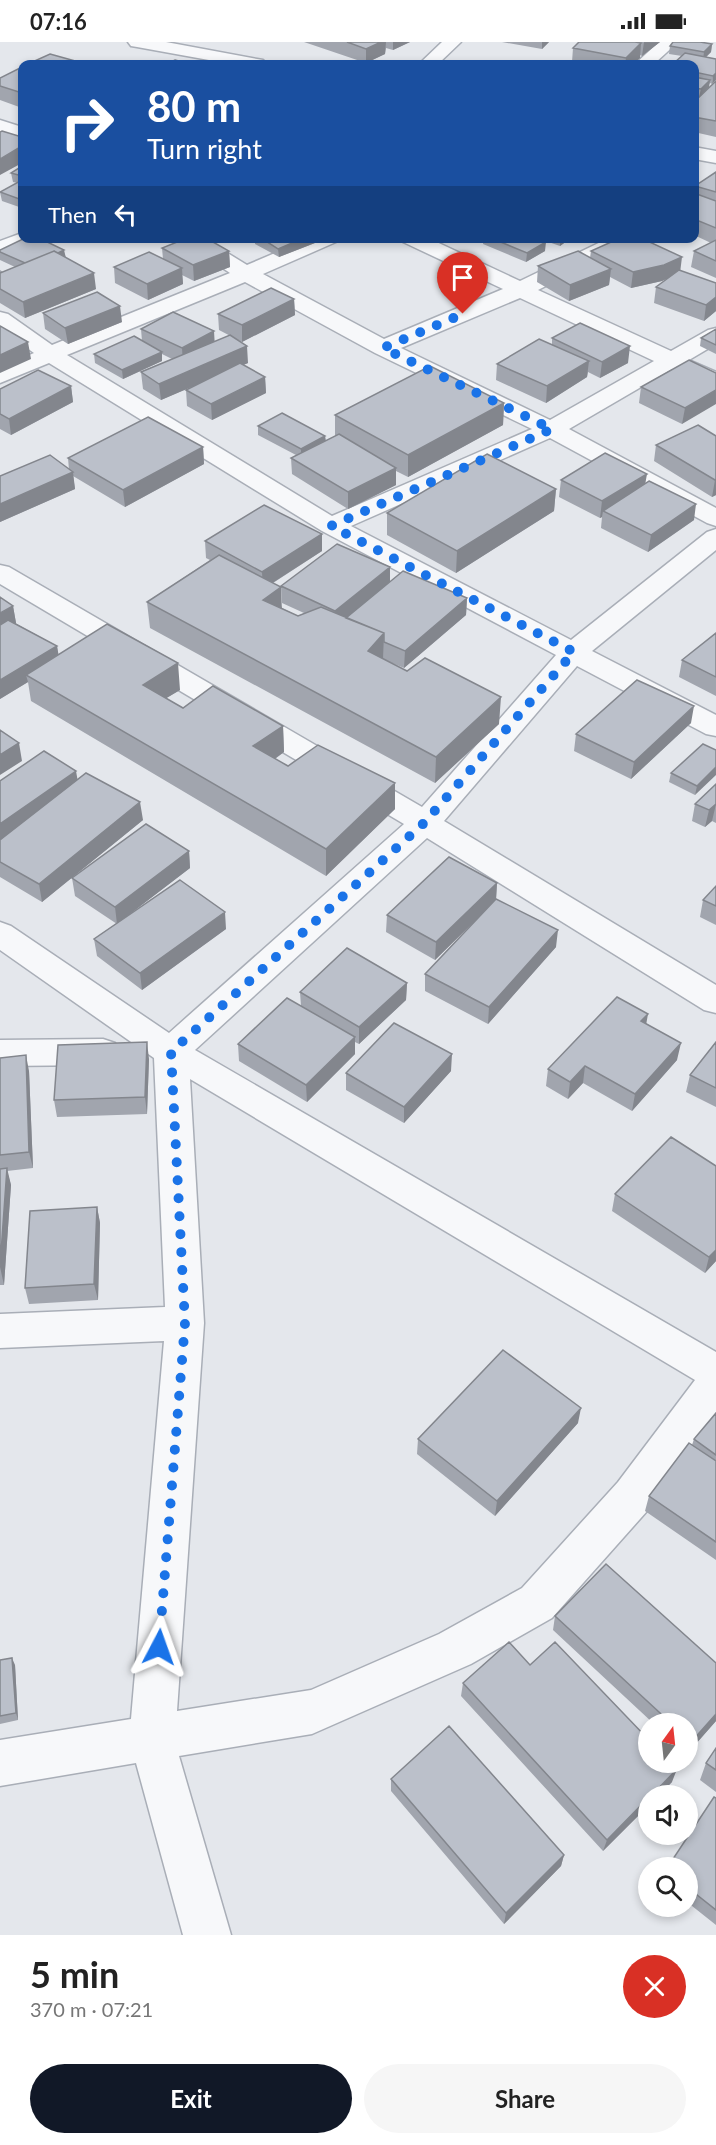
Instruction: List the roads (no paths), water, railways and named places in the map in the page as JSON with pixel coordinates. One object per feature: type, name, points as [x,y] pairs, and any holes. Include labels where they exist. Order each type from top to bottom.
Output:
[{"type":"street","points":[[137,42],[235,60]]},
{"type":"street","points":[[432,60],[452,42]]},
{"type":"street","points":[[649,60],[669,42]]},
{"type":"street","points":[[0,126],[18,132]]},
{"type":"street","points":[[699,154],[716,157]]},
{"type":"street","points":[[0,248],[18,241]]},
{"type":"street","points":[[196,243],[248,275],[383,348],[552,429],[716,518]]},
{"type":"street","points":[[0,376],[248,275],[318,243]]},
{"type":"street","points":[[421,243],[674,359],[716,381]]},
{"type":"street","points":[[383,348],[522,289],[616,243]]},
{"type":"street","points":[[0,319],[50,354],[331,526],[716,727]]},
{"type":"street","points":[[331,526],[552,429],[716,335]]},
{"type":"street","points":[[0,1053],[171,1052],[424,823],[574,652],[716,537]]},
{"type":"street","points":[[0,573],[424,823],[716,1001]]},
{"type":"street","points":[[0,934],[171,1052],[716,1372]]},
{"type":"street","points":[[171,1052],[185,1323],[152,1740],[207,1935]]},
{"type":"street","points":[[0,1331],[185,1323]]},
{"type":"street","points":[[0,1763],[152,1740],[312,1712],[455,1649],[537,1603],[633,1496],[716,1383]]}]
